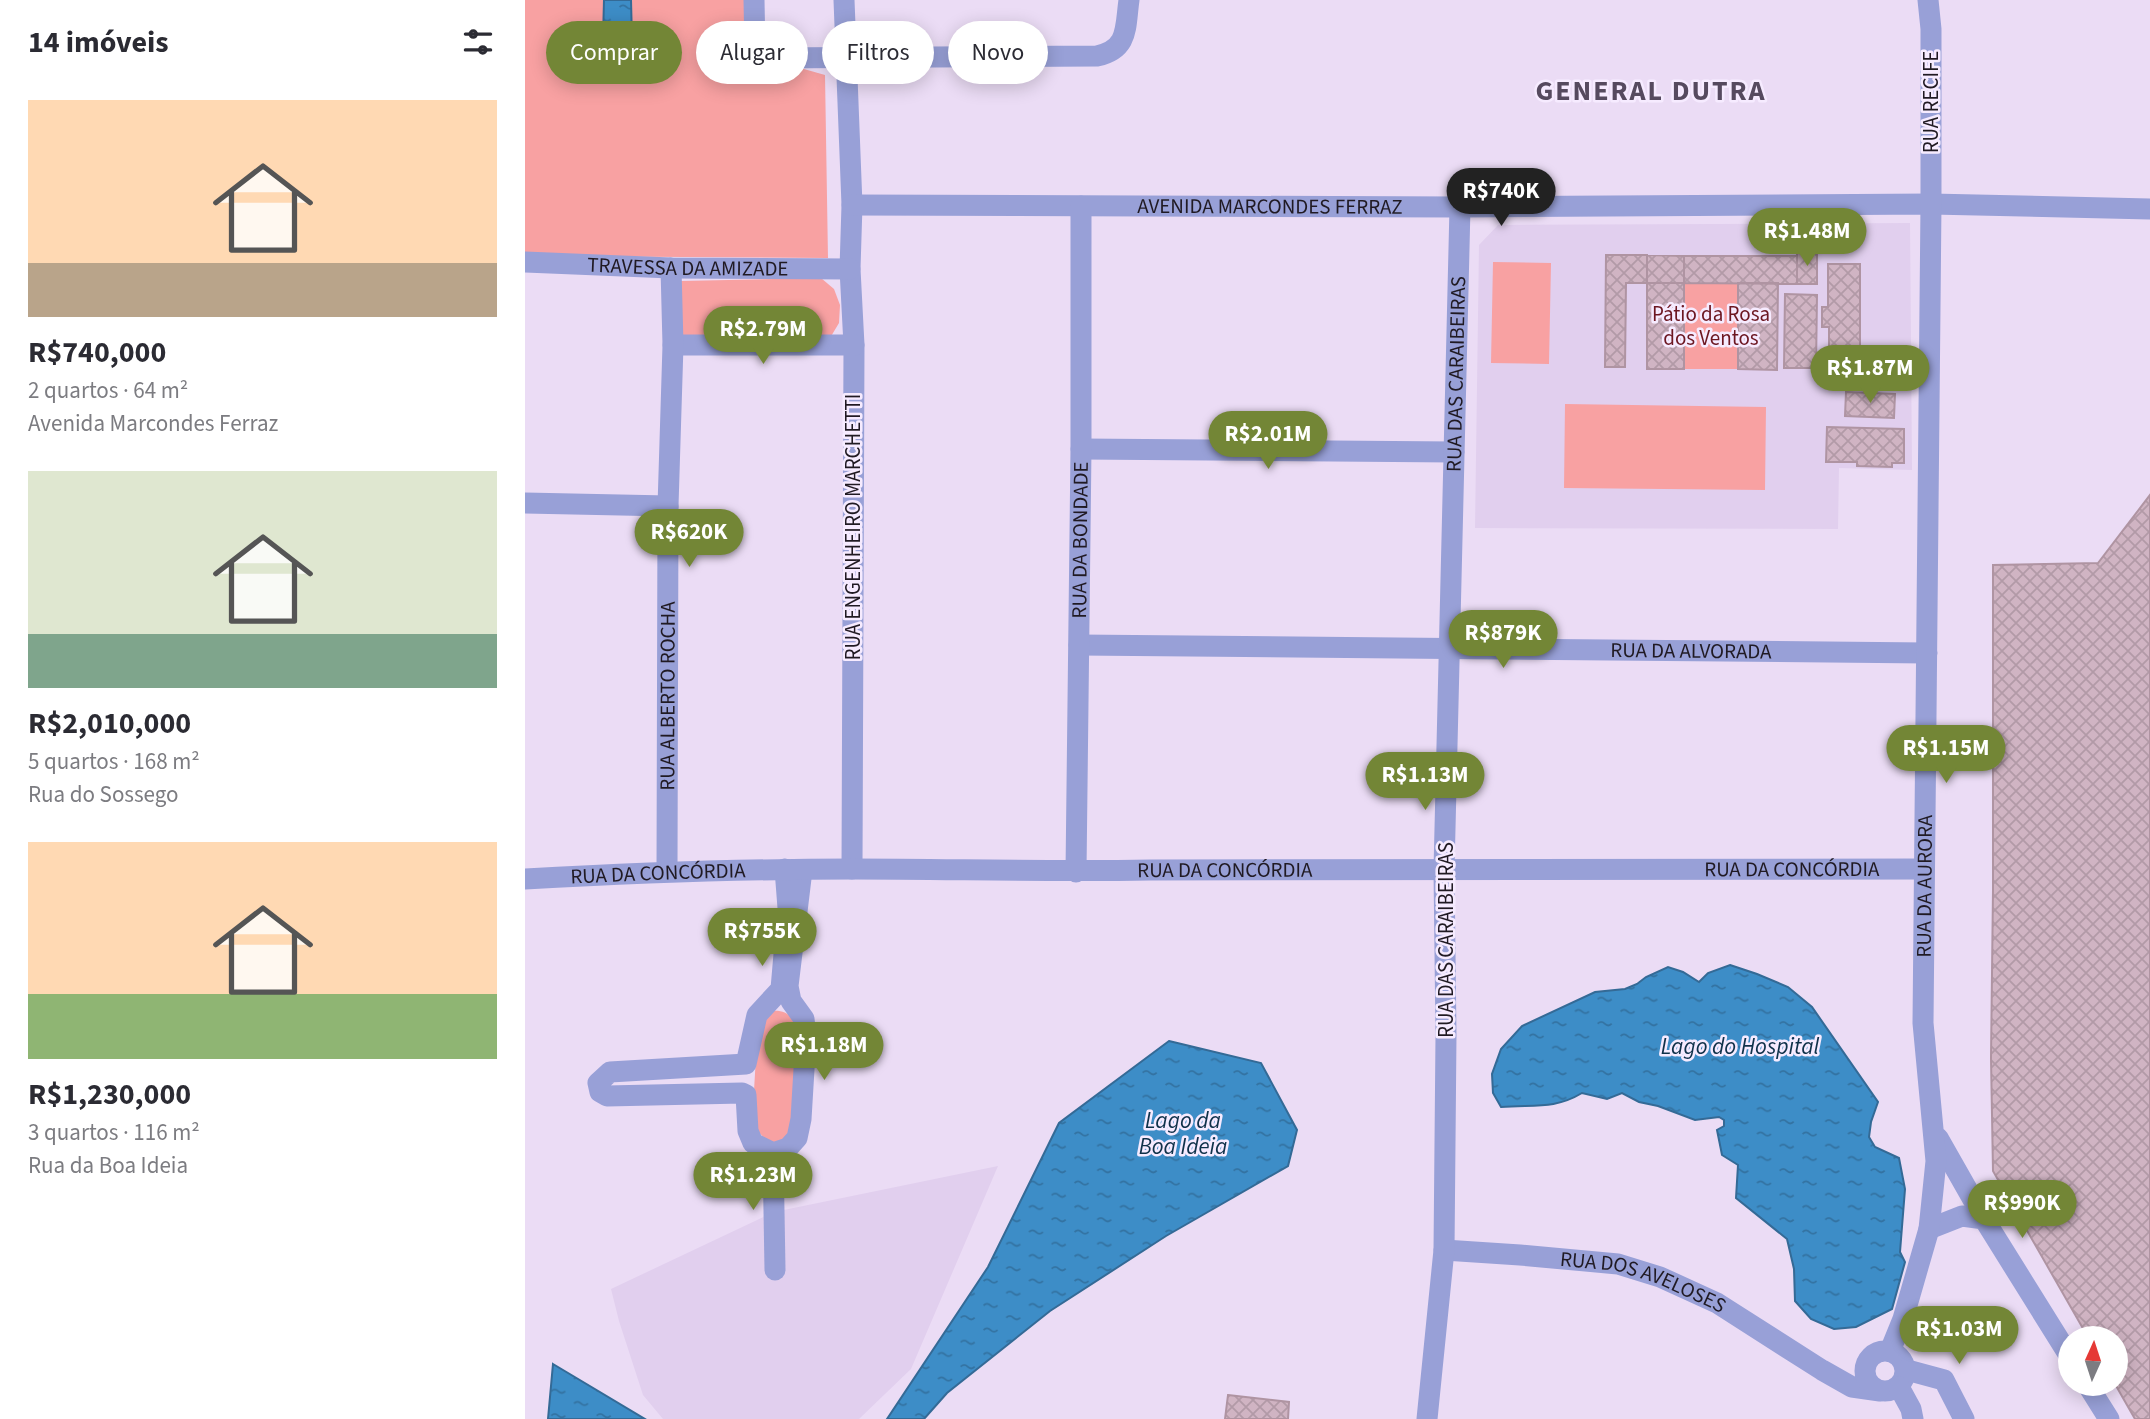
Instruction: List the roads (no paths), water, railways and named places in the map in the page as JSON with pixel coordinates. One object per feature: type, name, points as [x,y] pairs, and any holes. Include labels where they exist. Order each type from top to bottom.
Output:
[{"type":"street","points":[[754,0],[755,52],[765,58],[822,59]]},
{"type":"street","name":"RUA ENGENHEIRO MARCHETTI","points":[[844,0],[844,21]]},
{"type":"street","points":[[934,58],[1097,56],[1112,53],[1124,39],[1129,0]]},
{"type":"street","name":"RUA RECIFE","points":[[1928,0],[1931,204]]},
{"type":"street","name":"RUA ENGENHEIRO MARCHETTI","points":[[846,84],[852,205],[854,345],[852,869]]},
{"type":"street","name":"AVENIDA MARCONDES FERRAZ","points":[[852,205],[1459,207],[1931,204],[2150,209]]},
{"type":"street","name":"RUA DA AURORA","points":[[1880,1353],[1903,1319],[1929,1229],[1936,1161],[1923,1023],[1931,204]]},
{"type":"street","name":"RUA DA BONDADE","points":[[1076,872],[1081,206]]},
{"type":"street","name":"RUA DAS CARAIBEIRAS","points":[[1427,1419],[1444,1250],[1444,870],[1459,207]]},
{"type":"street","name":"TRAVESSA DA AMIZADE","points":[[525,262],[671,268],[851,269]]},
{"type":"street","name":"RUA ALBERTO ROCHA","points":[[667,872],[668,506],[673,345],[671,268]]},
{"type":"street","points":[[673,345],[854,345]]},
{"type":"street","points":[[1081,449],[1454,452]]},
{"type":"street","points":[[525,503],[668,506]]},
{"type":"street","name":"RUA DA ALVORADA","points":[[1079,645],[1927,653]]},
{"type":"street","name":"RUA DA CONCÓRDIA","points":[[525,879],[667,872],[852,869],[1076,872],[1924,869]]},
{"type":"street","points":[[794,870],[788,986],[791,1001],[804,1019],[806,1036],[801,1119],[797,1138],[788,1148],[773,1153],[753,1143],[748,1131],[746,1095],[742,1093],[607,1096],[600,1092],[598,1083],[610,1072],[746,1064],[757,1015],[781,989],[794,870]]},
{"type":"street","points":[[1934,1131],[1984,1219],[2058,1338]]},
{"type":"street","points":[[773,1153],[775,1270]]},
{"type":"street","points":[[1929,1229],[1962,1216],[1984,1219]]},
{"type":"street","name":"RUA DOS AVELOSES","points":[[1444,1250],[1618,1264],[1660,1277],[1717,1303],[1852,1387],[1944,1380],[1964,1419]]},
{"type":"street","points":[[1880,1353],[1865,1369],[1865,1376],[1873,1388],[1895,1383]]},
{"type":"street","points":[[1822,1370],[1880,1353],[1901,1357],[1895,1383],[1911,1409],[1913,1419]]},
{"type":"street","points":[[2095,1396],[2109,1419]]},
{"type":"water","points":[[604,0],[631,0],[632,21],[603,21]]},
{"type":"water","name":"Lago do Hospital","points":[[1730,965],[1788,987],[1812,1007],[1878,1102],[1869,1137],[1875,1147],[1899,1158],[1905,1189],[1900,1252],[1905,1262],[1892,1309],[1856,1327],[1834,1329],[1811,1319],[1795,1301],[1794,1269],[1787,1239],[1736,1198],[1738,1165],[1722,1155],[1717,1130],[1724,1126],[1724,1120],[1719,1117],[1695,1120],[1639,1102],[1622,1093],[1607,1099],[1582,1093],[1552,1104],[1501,1107],[1493,1093],[1492,1074],[1501,1049],[1522,1026],[1595,992],[1625,989],[1668,967],[1699,982],[1708,973]]},
{"type":"water","name":"Lago da Boa Ideia","points":[[1169,1041],[1261,1063],[1297,1130],[1288,1166],[1166,1236],[1050,1311],[947,1393],[924,1419],[887,1419],[988,1267],[1059,1123]]},
{"type":"water","points":[[553,1364],[645,1419],[548,1419]]},
{"type":"district","name":"GENERAL DUTRA","points":[[1651,91]]},
{"type":"park label","name":"Pátio da Rosa dos Ventos","points":[[1711,326]]}]
